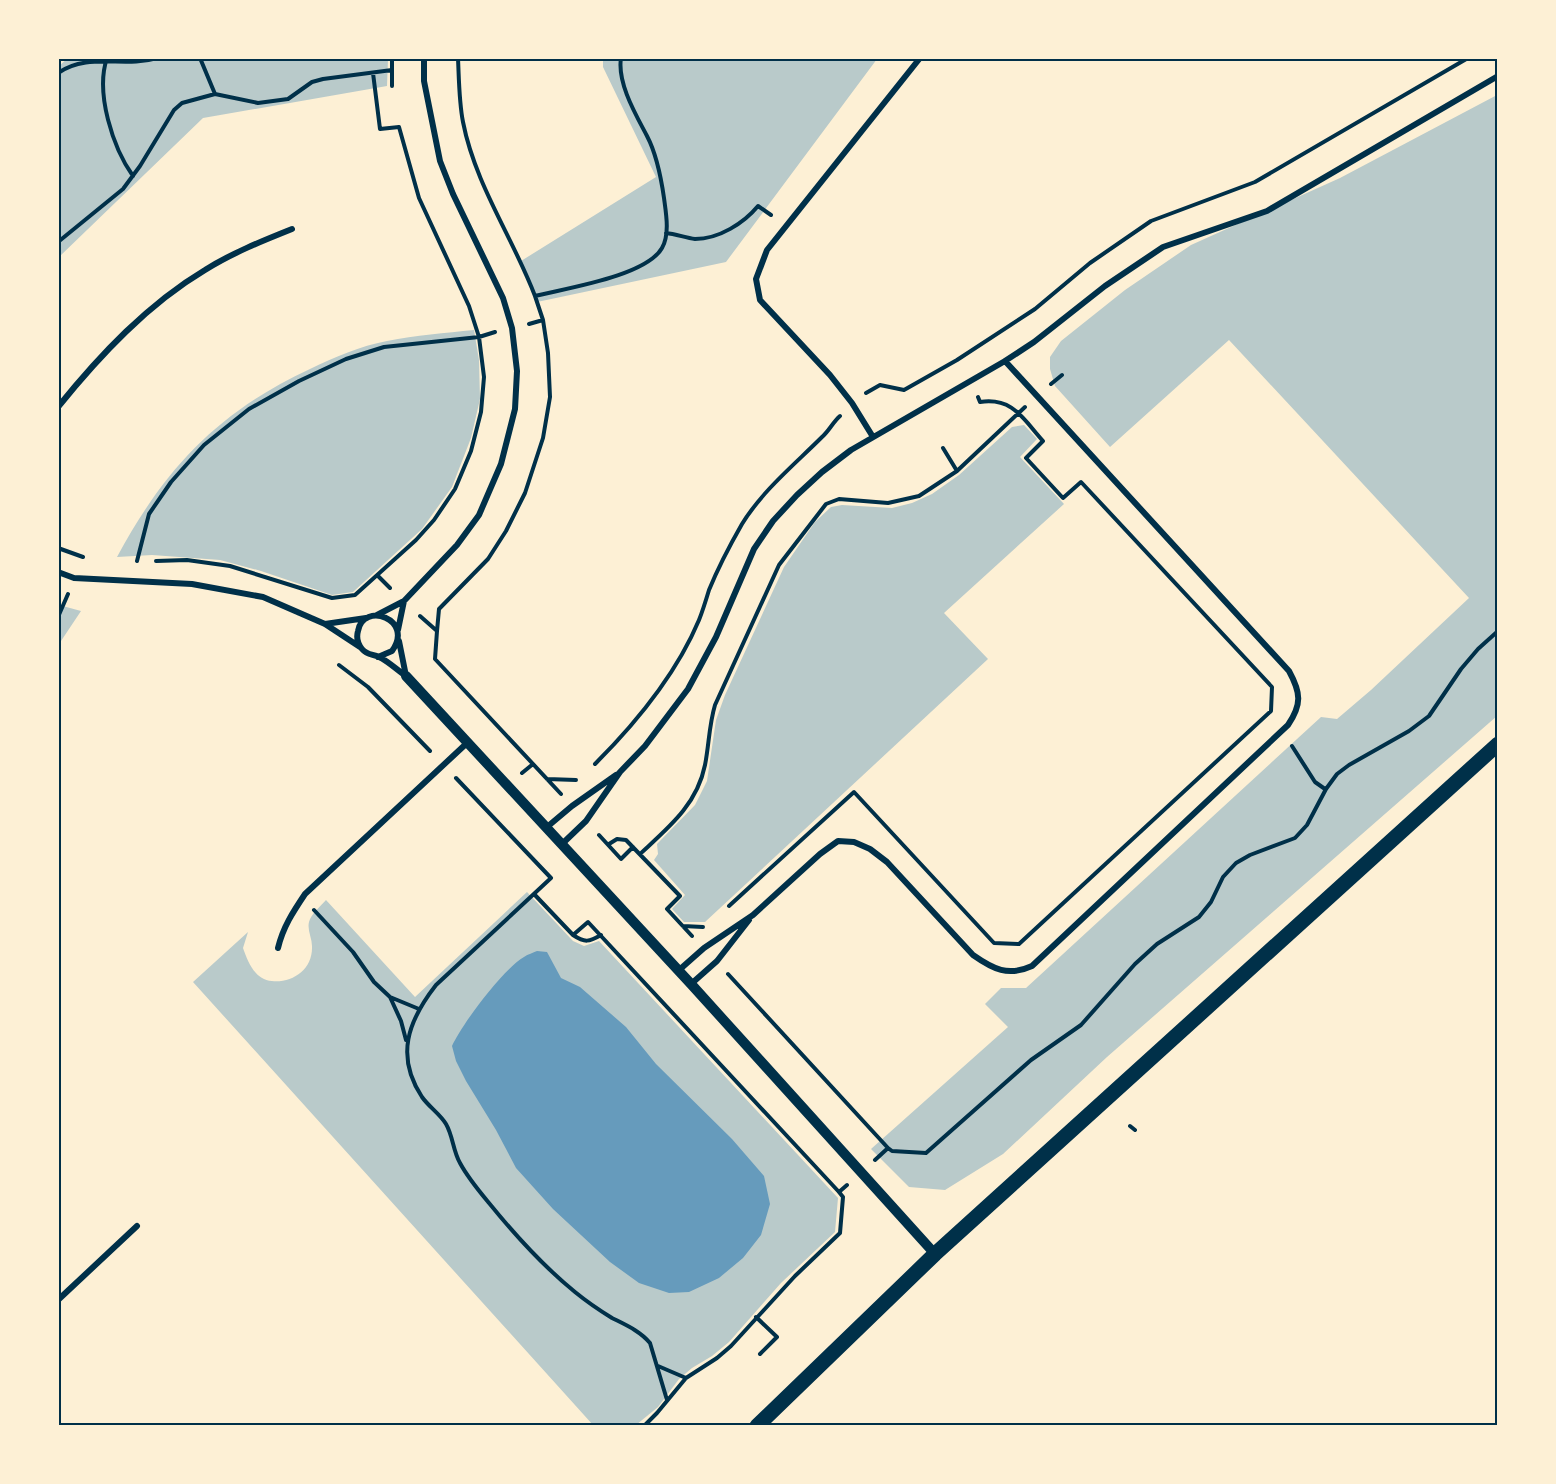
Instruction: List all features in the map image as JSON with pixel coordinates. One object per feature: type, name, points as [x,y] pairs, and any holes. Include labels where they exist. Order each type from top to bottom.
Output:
[{"type":"main road","points":[[757,1425],[935,1254],[1497,744]]},
{"type":"street","points":[[360,647],[357,633],[359,626],[373,616],[404,601],[457,545],[479,515],[501,464],[514,409],[516,371],[512,328],[503,298],[453,194],[440,161],[424,81],[424,58]]},
{"type":"street","points":[[873,437],[852,403],[830,375],[760,300],[756,279],[767,250],[920,58]]},
{"type":"street","points":[[562,844],[586,821],[620,772],[645,746],[688,689],[716,637],[754,549],[773,521],[822,472],[851,450],[1005,362],[1104,286],[1163,247],[1267,211],[1497,76]]},
{"type":"street","points":[[58,407],[84,374],[123,334],[165,298],[204,270],[246,248],[292,229]]},
{"type":"street","points":[[678,971],[704,948],[753,915],[820,854],[838,842],[854,842],[870,849],[887,862],[973,955],[990,967],[1020,972],[1032,966],[1279,734],[1297,711],[1299,697],[1297,684],[1289,671],[1005,362]]},
{"type":"street","points":[[58,572],[74,578],[192,584],[262,597],[325,624],[365,652],[378,657],[406,676],[691,984],[935,1254]]},
{"type":"street","points":[[378,657],[392,651],[398,634],[404,601]]},
{"type":"street","points":[[325,624],[373,616],[391,620],[398,634],[406,676]]},
{"type":"street","points":[[278,948],[282,932],[291,913],[303,897],[467,742]]},
{"type":"street","points":[[547,827],[620,772]]},
{"type":"street","points":[[691,984],[717,962],[753,915]]},
{"type":"street","points":[[58,1300],[137,1226]]},
{"type":"path","points":[[58,73],[75,64],[107,60],[145,62],[157,58]]},
{"type":"path","points":[[200,58],[215,94]]},
{"type":"path","points":[[392,58],[392,86]]},
{"type":"path","points":[[129,562],[139,561],[141,542],[149,514],[171,482],[204,446],[249,409],[299,381],[356,356],[384,347],[479,337],[543,320],[535,296],[476,165],[463,123],[458,58]]},
{"type":"path","points":[[535,296],[636,270],[652,260],[662,248],[666,232],[660,172],[650,140],[630,102],[620,66],[621,58]]},
{"type":"path","points":[[107,60],[104,75],[108,120],[116,144],[133,176]]},
{"type":"path","points":[[58,243],[109,201],[133,176],[178,106],[215,94],[258,103],[288,99],[312,82],[392,70]]},
{"type":"path","points":[[148,561],[187,560],[230,566],[332,598],[356,595],[434,520],[454,489],[467,460],[481,411],[484,377],[479,337],[469,306],[419,198],[399,127],[380,129],[373,73]]},
{"type":"path","points":[[666,232],[696,239],[719,234],[747,219],[758,206],[787,225]]},
{"type":"path","points":[[724,911],[854,792],[994,943],[1019,944],[1271,711],[1272,687],[1081,482],[1063,498],[1026,458],[1042,441],[1009,405],[1001,401],[980,402],[957,360]]},
{"type":"path","points":[[640,854],[687,807],[698,790],[704,768],[709,724],[715,705],[779,565],[817,513],[825,504],[839,499],[888,503],[919,496],[957,471],[1062,375]]},
{"type":"path","points":[[944,448],[957,471]]},
{"type":"path","points":[[58,548],[91,559]]},
{"type":"path","points":[[58,617],[83,557]]},
{"type":"path","points":[[378,576],[437,631],[435,659],[572,806]]},
{"type":"path","points":[[717,962],[888,1148],[892,1151],[926,1153],[1031,1060],[1081,1025],[1135,964],[1157,944],[1199,917],[1211,902],[1223,877],[1236,863],[1250,855],[1295,838],[1307,825],[1326,789],[1338,774],[1349,765],[1409,731],[1429,716],[1461,669],[1497,631]]},
{"type":"path","points":[[339,666],[375,694],[551,878],[436,985],[412,1021],[406,1040]]},
{"type":"path","points":[[1264,718],[1294,748],[1316,782],[1326,789]]},
{"type":"path","points":[[586,821],[621,859],[633,847]]},
{"type":"path","points":[[609,844],[617,839],[626,840],[680,896],[667,909],[704,948]]},
{"type":"path","points":[[534,894],[573,935],[583,941],[591,941],[601,935]]},
{"type":"path","points":[[303,897],[353,952],[374,982],[390,997],[419,1009]]},
{"type":"path","points":[[573,935],[588,922],[843,1197],[840,1233],[795,1276],[731,1346],[686,1378],[668,1401],[644,1425]]},
{"type":"path","points":[[683,926],[706,927]]},
{"type":"path","points":[[390,997],[401,1021],[414,1083],[423,1099],[445,1121],[460,1163],[474,1185],[526,1246],[576,1293],[644,1336],[650,1343],[668,1401]]},
{"type":"path","points":[[1130,1126],[1135,1130]]},
{"type":"path","points":[[839,1192],[888,1148]]},
{"type":"path","points":[[756,1317],[777,1337],[760,1354]]},
{"type":"path","points":[[657,1366],[686,1378]]},
{"type":"shaded area","points":[[68,58],[388,59],[387,86],[203,118],[59,257],[58,67]]},
{"type":"shaded area","points":[[603,59],[877,59],[726,262],[537,302],[521,261],[656,177],[603,67]]},
{"type":"shaded area","points":[[1497,95],[1497,716],[1107,1057],[1003,1154],[945,1190],[909,1187],[871,1149],[1008,1027],[985,1004],[1001,988],[1026,988],[1321,717],[1337,719],[1469,598],[1229,340],[1110,447],[1055,386],[1050,369],[1050,357],[1061,341],[1125,290],[1191,245],[1340,178]]},
{"type":"shaded area","points":[[474,330],[479,360],[480,399],[471,438],[452,487],[422,529],[353,592],[332,595],[220,560],[152,555],[117,557],[154,496],[175,470],[221,424],[248,404],[310,369],[357,349],[398,339]]},
{"type":"shaded area","points":[[1024,425],[1037,439],[1020,457],[1064,504],[944,613],[988,659],[705,922],[684,922],[672,909],[685,895],[654,860],[658,854],[657,844],[695,805],[707,781],[716,720],[725,695],[784,567],[815,522],[831,507],[842,505],[892,508],[912,503],[932,494],[959,475],[1012,427]]},
{"type":"shaded area","points":[[59,605],[81,611],[59,644]]},
{"type":"shaded area","points":[[527,892],[573,941],[584,946],[599,941],[838,1198],[835,1232],[781,1283],[729,1342],[679,1379],[658,1407],[636,1425],[593,1425],[193,982],[248,932],[243,948],[257,974],[272,981],[294,977],[305,968],[309,961],[312,946],[309,922],[326,900],[415,997]]},
{"type":"water","points":[[537,951],[547,952],[561,978],[580,987],[626,1027],[656,1064],[732,1139],[764,1176],[770,1204],[761,1235],[743,1258],[719,1278],[689,1292],[669,1293],[639,1283],[610,1262],[553,1209],[516,1168],[466,1081],[456,1061],[452,1046],[457,1036],[505,973],[515,963]]}]
